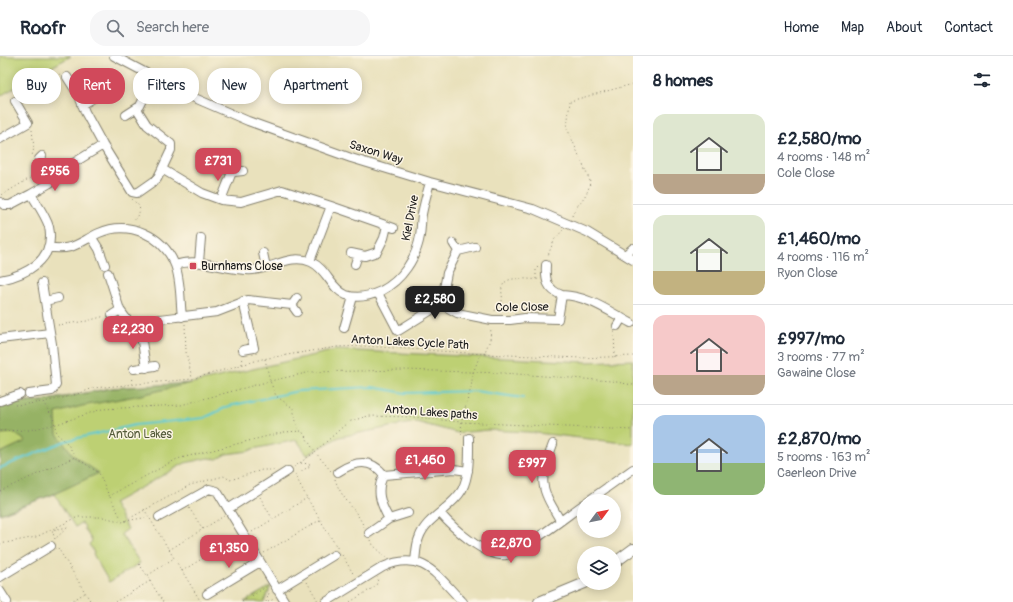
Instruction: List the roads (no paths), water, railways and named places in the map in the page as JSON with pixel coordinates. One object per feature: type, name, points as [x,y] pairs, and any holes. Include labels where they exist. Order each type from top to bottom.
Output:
[{"type":"main road","points":[[621,558],[633,549]]},
{"type":"main road","points":[[539,602],[577,586]]},
{"type":"main road","points":[[560,602],[577,589]]},
{"type":"street","name":"Saxon Way","points":[[114,56],[171,86],[222,110],[351,158],[430,182],[525,207],[570,224],[596,237],[633,260]]},
{"type":"street","points":[[67,76],[79,96],[82,105],[103,145],[129,190],[134,193],[157,179],[171,150],[171,144],[147,125],[137,108]]},
{"type":"street","points":[[0,139],[30,126],[17,104]]},
{"type":"street","points":[[126,115],[137,108],[140,104]]},
{"type":"street","points":[[0,202],[7,206],[32,194],[50,184],[62,170],[103,145]]},
{"type":"street","points":[[42,156],[39,159],[38,165],[50,184]]},
{"type":"street","points":[[219,166],[232,172],[242,171]]},
{"type":"street","points":[[162,169],[202,193],[221,200],[241,202],[282,190],[391,227],[376,252],[369,255],[355,254],[355,264]]},
{"type":"street","points":[[221,200],[232,172]]},
{"type":"street","name":"Kiel Drive","points":[[353,297],[364,297],[378,293],[396,281],[413,258],[418,245],[422,213],[430,182]]},
{"type":"street","points":[[0,280],[30,271],[42,259],[48,247],[49,227],[32,194]]},
{"type":"street","points":[[310,261],[331,206]]},
{"type":"street","points":[[48,247],[68,249],[110,230],[132,229],[157,240],[168,253],[174,265],[184,316]]},
{"type":"street","points":[[92,238],[99,248],[120,310],[128,321],[140,328]]},
{"type":"street","points":[[199,262],[201,238]]},
{"type":"street","points":[[453,242],[458,251]]},
{"type":"street","points":[[458,251],[475,247]]},
{"type":"street","points":[[625,255],[633,248]]},
{"type":"street","points":[[378,293],[398,331],[441,304],[447,273],[458,251]]},
{"type":"street","points":[[263,253],[266,267]]},
{"type":"street","points":[[174,265],[199,262],[246,270],[266,267],[294,259],[310,261],[321,269],[336,289],[353,297],[344,328]]},
{"type":"street","name":"Cole Close","points":[[546,265],[545,277],[548,285],[554,291],[562,295],[577,296],[588,299],[631,323]]},
{"type":"street","points":[[30,394],[52,390],[55,388],[50,330],[42,283]]},
{"type":"street","name":"Cole Close","points":[[441,304],[457,313],[492,320],[525,318],[559,322],[562,295]]},
{"type":"street","points":[[45,301],[58,298]]},
{"type":"street","points":[[243,301],[254,348],[243,350]]},
{"type":"street","points":[[140,328],[154,321],[217,312],[243,301],[295,301],[297,312]]},
{"type":"street","points":[[112,315],[120,310]]},
{"type":"street","points":[[617,326],[622,318]]},
{"type":"street","points":[[140,328],[146,368]]},
{"type":"street","points":[[0,339],[50,330]]},
{"type":"street","points":[[134,369],[155,366]]},
{"type":"street","points":[[0,401],[20,394]]},
{"type":"street","points":[[415,562],[417,544],[421,534],[461,492],[468,471],[469,438]]},
{"type":"street","points":[[553,444],[544,468],[542,481],[544,494],[560,520]]},
{"type":"street","points":[[338,472],[350,465],[366,463],[378,467],[384,475]]},
{"type":"street","points":[[384,475],[454,469],[468,471]]},
{"type":"street","points":[[598,494],[633,469]]},
{"type":"street","points":[[229,511],[256,491],[288,471]]},
{"type":"street","points":[[384,475],[380,485],[379,495],[382,507],[389,519]]},
{"type":"street","points":[[159,517],[211,488],[217,491],[285,602]]},
{"type":"street","points":[[440,513],[482,549],[502,555],[518,550],[577,509]]},
{"type":"street","points":[[369,533],[389,519],[408,513]]},
{"type":"street","points":[[0,577],[53,543]]},
{"type":"street","points":[[275,586],[302,574],[334,555]]},
{"type":"street","points":[[207,594],[259,560]]},
{"type":"street","points":[[326,602],[387,566],[415,562],[432,569],[463,602]]},
{"type":"street","points":[[446,583],[454,602]]},
{"type":"street","points":[[0,591],[6,602]]},
{"type":"waterway","points":[[0,468],[65,441],[135,425],[204,418],[229,406],[298,391],[372,387],[405,393],[475,391],[523,398]]},
{"type":"place","name":"Burnhams Close","points":[[193,266]]},
{"type":"park label","name":"Anton Lakes","points":[[140,434]]}]
